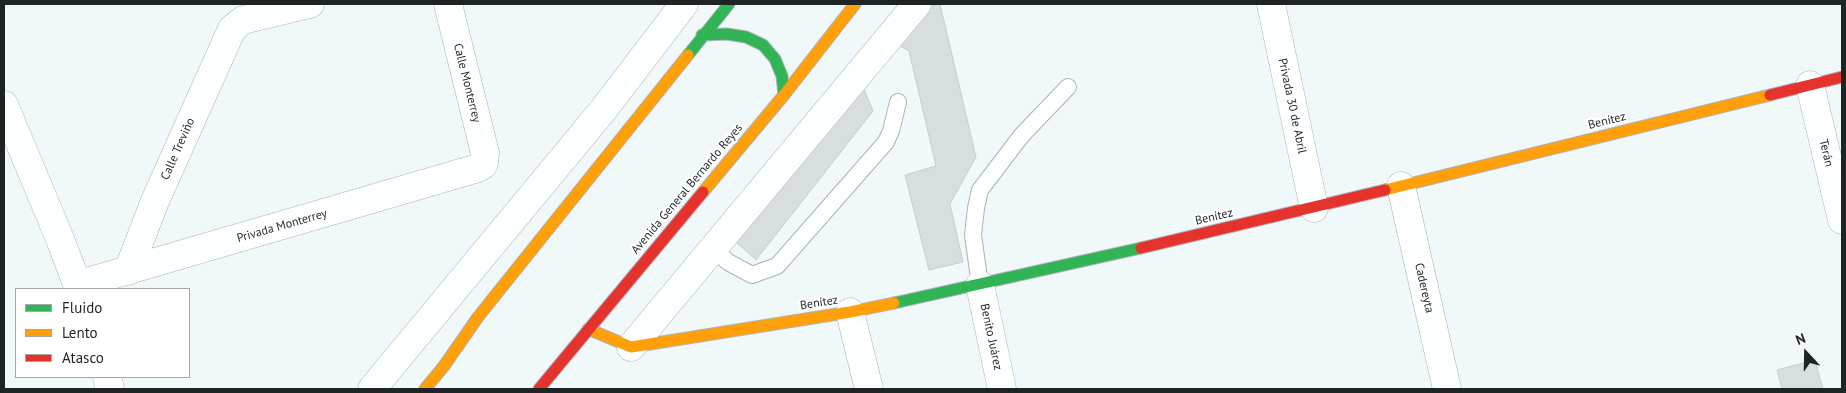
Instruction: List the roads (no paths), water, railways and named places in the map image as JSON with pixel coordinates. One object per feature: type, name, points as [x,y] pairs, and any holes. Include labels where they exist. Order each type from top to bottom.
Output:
[{"type":"street","name":"Calle Treviño","points":[[128,271],[155,201],[232,28],[243,20],[310,4]]},
{"type":"street","name":"Calle Monterrey","points":[[448,4],[485,153],[484,162]]},
{"type":"street","points":[[372,389],[604,109],[684,4]]},
{"type":"street","points":[[425,389],[444,366],[478,317],[702,35],[729,4]]},
{"type":"street","name":"Avenida General Bernardo Reyes","points":[[539,389],[784,95],[855,4]]},
{"type":"street","points":[[588,329],[631,347],[916,4]]},
{"type":"street","name":"Privada 30 de Abril","points":[[1271,4],[1314,208]]},
{"type":"street","points":[[702,35],[727,34],[746,37],[763,45],[779,67],[784,95]]},
{"type":"street","name":"Benítez","points":[[631,347],[850,312],[980,285],[1314,208],[1842,77]]},
{"type":"street","name":"Terán","points":[[1810,85],[1842,220]]},
{"type":"street","points":[[4,105],[78,287]]},
{"type":"street","points":[[604,109],[628,129]]},
{"type":"street","name":"Privada Monterrey","points":[[78,287],[478,168],[484,162]]},
{"type":"street","name":"Cadereyta","points":[[1401,186],[1447,389]]},
{"type":"street","name":"Benito Juárez","points":[[980,285],[1002,389]]},
{"type":"street","points":[[850,312],[869,389]]},
{"type":"lane","points":[[980,285],[973,235],[980,190],[1022,135],[1068,87]]},
{"type":"lane","points":[[713,249],[728,262],[752,275],[777,266],[886,142],[891,131],[898,102]]}]
